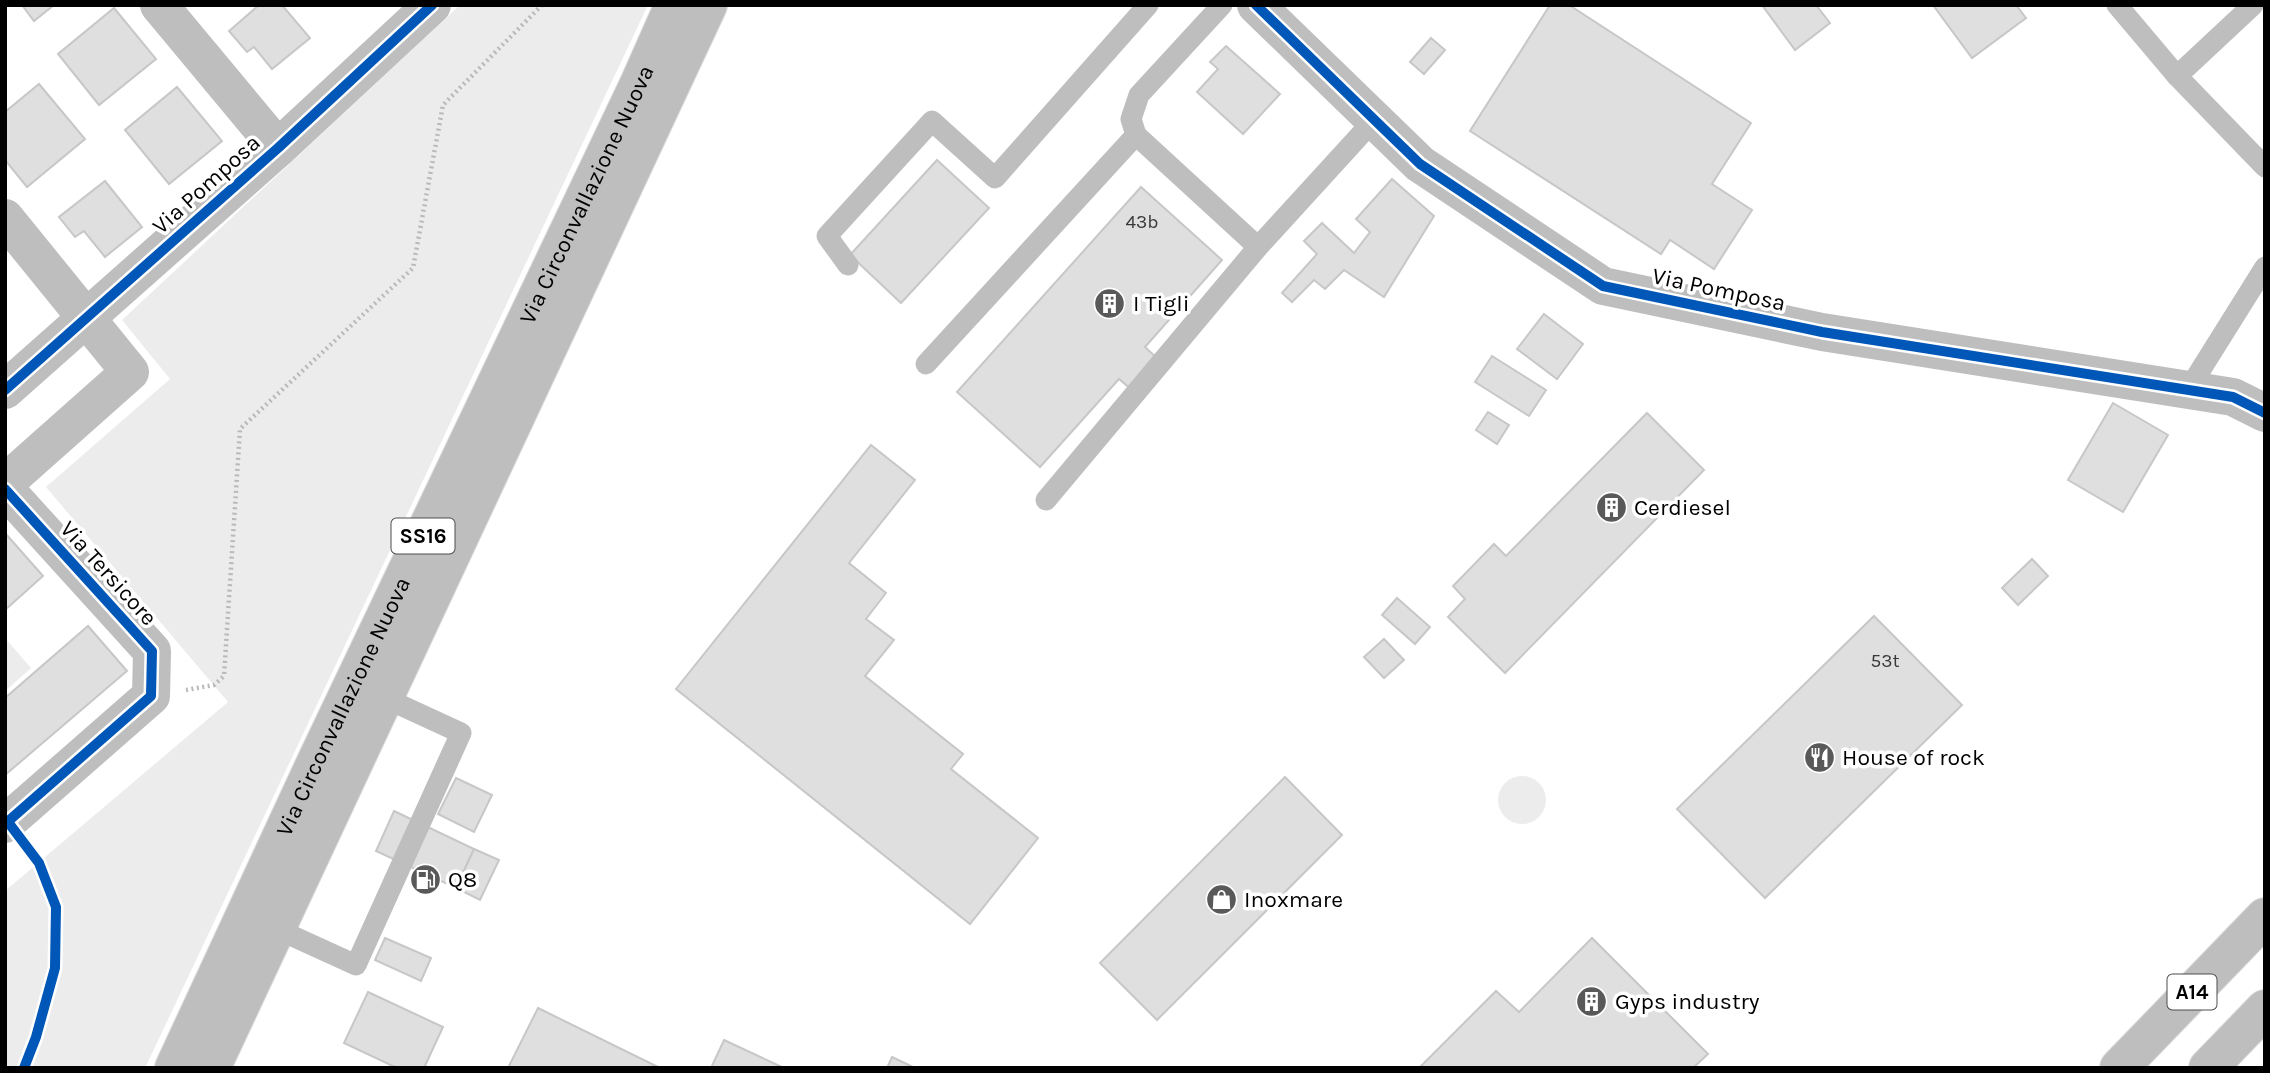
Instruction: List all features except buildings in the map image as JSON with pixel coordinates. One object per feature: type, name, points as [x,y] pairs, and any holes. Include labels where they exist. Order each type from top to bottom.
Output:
[{"type":"main road","points":[[159,5],[278,148]]},
{"type":"main road","name":"Via Pomposa","points":[[5,390],[278,148],[432,5]]},
{"type":"main road","name":"Via Circonvallazione Nuova","points":[[174,1068],[674,5]]},
{"type":"main road","name":"Via Circonvallazione Nuova","points":[[211,1068],[708,5]]},
{"type":"main road","name":"Via Pomposa","points":[[1256,5],[1420,164],[1603,286],[1822,332],[2233,397],[2265,413]]},
{"type":"main road","points":[[5,218],[130,372],[5,483]]},
{"type":"main road","name":"Via Tersicore","points":[[5,489],[152,652],[151,696]]},
{"type":"main road","points":[[5,824],[151,696]]},
{"type":"main road","name":"A14","points":[[2119,1068],[2265,917]]},
{"type":"main road","points":[[2208,1068],[2265,1009]]},
{"type":"lane","points":[[848,265],[827,236],[932,121],[995,178],[1148,5]]},
{"type":"lane","points":[[1222,5],[1139,95],[1131,119],[1136,135],[1258,247]]},
{"type":"lane","points":[[2117,5],[2177,76],[2265,167]]},
{"type":"lane","points":[[2177,76],[2253,5]]},
{"type":"lane","points":[[1046,500],[1258,247],[1374,120]]},
{"type":"lane","points":[[926,364],[1136,135]]},
{"type":"lane","points":[[2188,390],[2265,267]]},
{"type":"lane","points":[[277,929],[356,965],[461,733],[385,698]]},
{"type":"path","points":[[151,696],[214,685],[225,676],[240,429],[413,268],[443,105],[542,5]]},
{"type":"shaded area","points":[[460,5],[648,5],[145,1068],[5,1068],[5,891],[228,702],[46,487],[170,379],[122,320]]},
{"type":"shaded area","points":[[5,638],[31,668],[5,691]]},
{"type":"shaded area","points":[[1522,776],[1539,783],[1546,800],[1539,817],[1522,824],[1505,817],[1498,800],[1505,783]]},
{"type":"cycle path","points":[[5,390],[278,148],[432,5]]},
{"type":"cycle path","points":[[1256,5],[1420,164],[1603,286],[1822,332],[2233,397],[2265,413]]},
{"type":"cycle path","points":[[5,489],[152,651],[151,696],[5,824]]},
{"type":"cycle path","points":[[8,822],[39,863],[56,907],[55,968],[36,1037],[24,1068]]},
{"type":"place","name":"I Tigli","points":[[1110,303]]},
{"type":"place","name":"Cerdiesel","points":[[1611,507]]},
{"type":"place","name":"House of rock","points":[[1819,757]]},
{"type":"place","name":"Q8","points":[[425,879]]},
{"type":"place","name":"Inoxmare","points":[[1221,899]]},
{"type":"place","name":"Gyps industry","points":[[1592,1001]]}]
